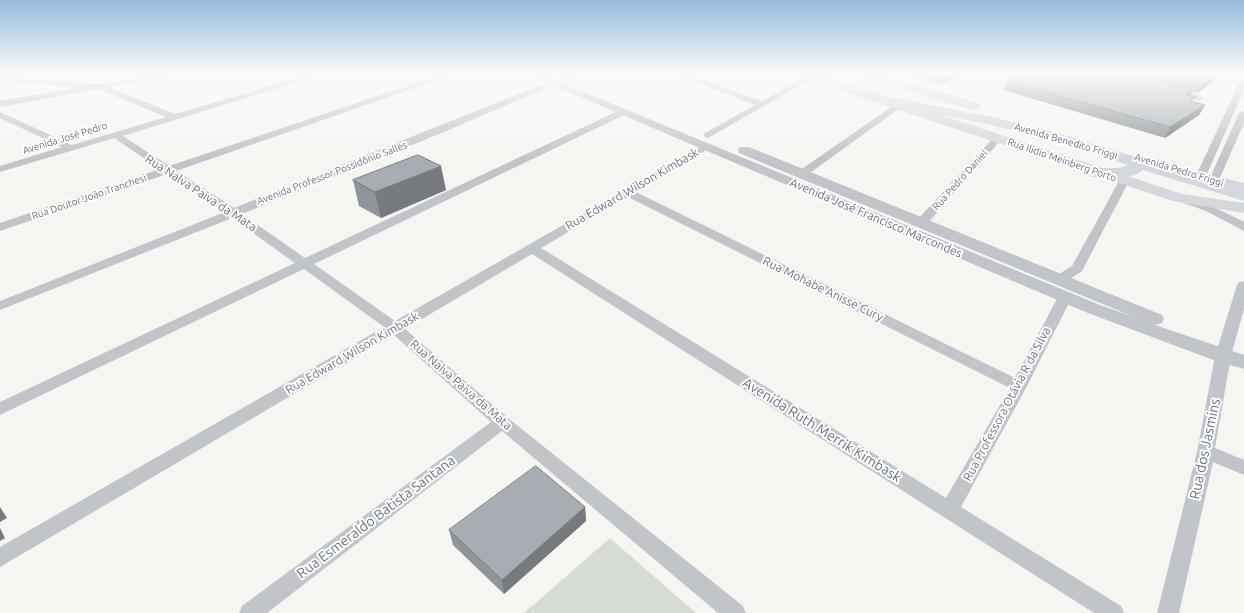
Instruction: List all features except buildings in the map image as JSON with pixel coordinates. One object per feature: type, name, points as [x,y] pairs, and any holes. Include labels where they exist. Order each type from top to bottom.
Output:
[{"type":"main road","name":"Rua Ilidio Meinberg Porto","points":[[889,103],[998,138],[1095,172],[1179,198],[1244,208]]},
{"type":"main road","name":"Avenida Benedito Friggi","points":[[895,103],[1021,127],[1137,160]]},
{"type":"main road","name":"Avenida Pedro Friggi","points":[[961,103],[1244,196]]},
{"type":"main road","name":"Avenida Pedro Friggi","points":[[1137,160],[1244,189]]},
{"type":"main road","points":[[1095,172],[1122,172],[1136,168],[1137,160]]},
{"type":"street","points":[[138,103],[174,117]]},
{"type":"street","name":"Avenida José Pedro","points":[[0,169],[223,103]]},
{"type":"street","name":"Rua Doutor João Tranchesi","points":[[0,227],[366,103]]},
{"type":"street","name":"Avenida Professor Possidônio Salles","points":[[0,306],[232,212],[436,132],[503,103]]},
{"type":"street","name":"Avenida José Francisco Marcondes","points":[[606,103],[622,112],[803,173],[1059,280],[1099,304],[1224,353]]},
{"type":"street","name":"Avenida José Francisco Marcondes","points":[[620,103],[1065,297],[1099,304]]},
{"type":"street","points":[[757,103],[761,104]]},
{"type":"street","points":[[1213,180],[1237,103]]},
{"type":"street","name":"Rua Edward Wilson Kimbask","points":[[0,558],[627,192],[707,141],[761,104]]},
{"type":"street","points":[[803,173],[897,106]]},
{"type":"street","points":[[0,409],[622,112]]},
{"type":"street","points":[[1213,180],[1244,113]]},
{"type":"street","points":[[0,115],[71,148]]},
{"type":"street","name":"Rua Nalva Paiva da Mata","points":[[115,135],[306,263],[395,328],[502,422],[735,613]]},
{"type":"street","name":"Rua Pedro Daniel","points":[[922,222],[998,138]]},
{"type":"street","points":[[1059,280],[1077,268],[1124,181]]},
{"type":"street","name":"Rua Mohabe Anisse Cury","points":[[627,192],[1019,386]]},
{"type":"street","points":[[1179,198],[1210,208],[1244,227]]},
{"type":"street","name":"Avenida Ruth Merrik Kimbask","points":[[532,248],[1113,613]]},
{"type":"street","name":"Rua dos Jasmins","points":[[1173,611],[1206,452],[1224,353],[1244,285]]},
{"type":"street","name":"Rua Professora Otávia R da Silva","points":[[949,510],[1019,386],[1065,297]]},
{"type":"street","points":[[1224,353],[1244,358]]},
{"type":"street","points":[[1224,353],[1244,362]]},
{"type":"street","name":"Rua Esmeraldo Batista Santana","points":[[250,613],[502,422]]},
{"type":"street","points":[[1206,452],[1244,468]]},
{"type":"shaded area","points":[[610,538],[696,613],[524,613]]}]
